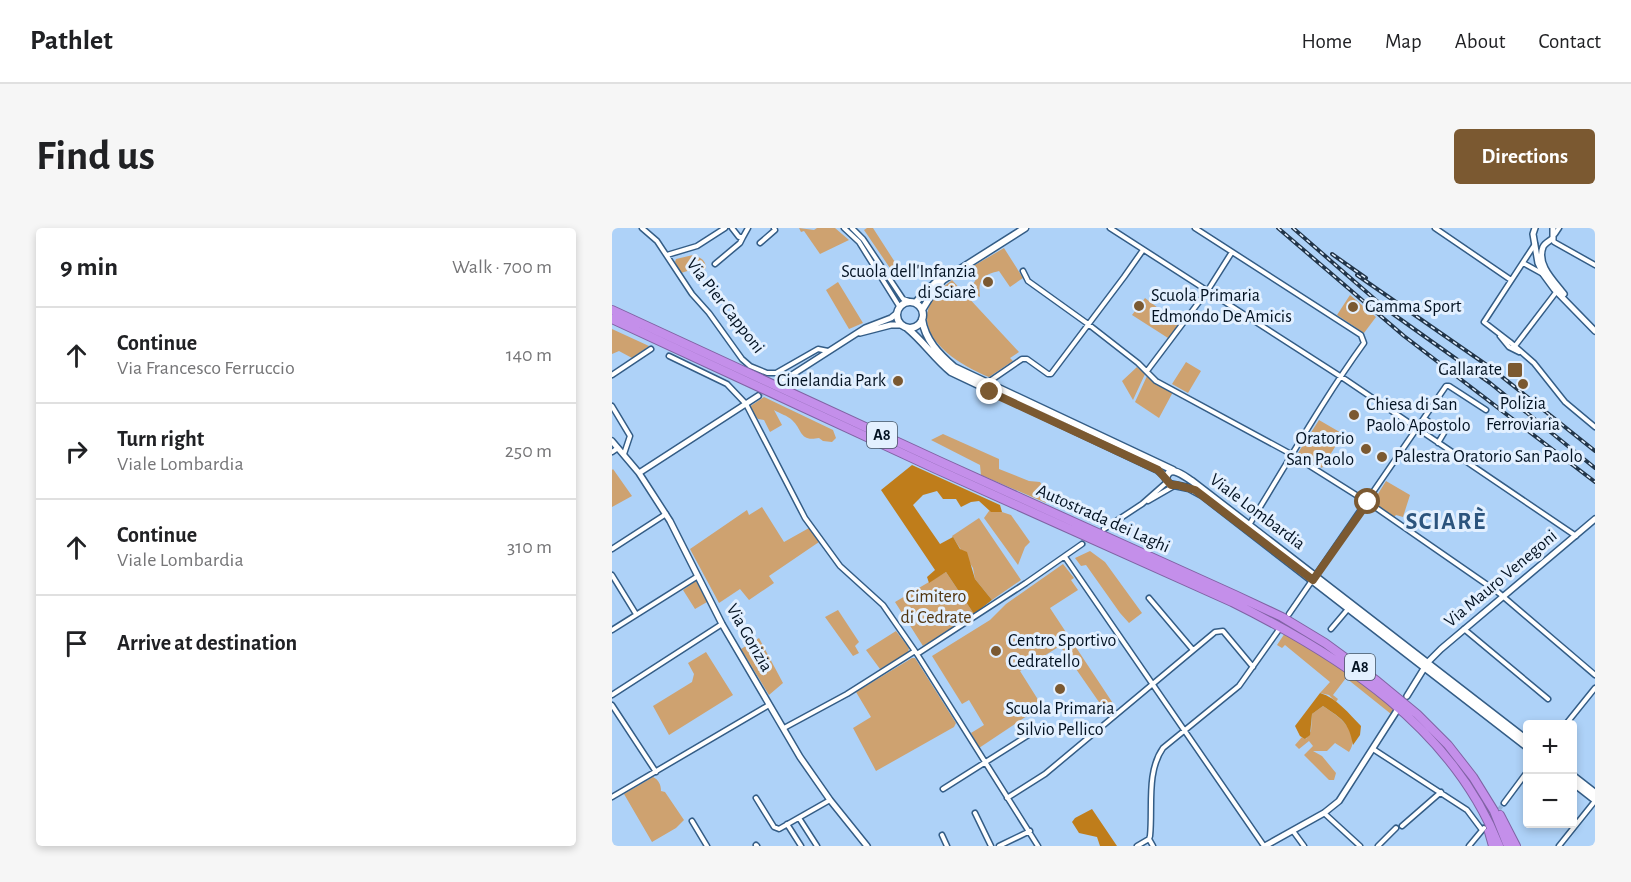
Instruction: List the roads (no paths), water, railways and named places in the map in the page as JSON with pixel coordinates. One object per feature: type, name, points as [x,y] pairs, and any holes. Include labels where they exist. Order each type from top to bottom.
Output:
[{"type":"highway","name":"Autostrada dei Laghi","points":[[612,310],[1282,618],[1325,643],[1377,681],[1437,733],[1459,757],[1494,811],[1508,846]]},
{"type":"highway","name":"Autostrada dei Laghi","points":[[612,319],[1269,620],[1322,650],[1357,674],[1425,732],[1451,762],[1474,795],[1499,846]]},
{"type":"highway","points":[[1425,732],[1481,816],[1493,846]]},
{"type":"highway","points":[[1473,777],[1494,804],[1516,846]]},
{"type":"main road","points":[[1019,228],[940,278],[912,302],[899,306],[896,314],[904,326],[917,336],[939,363],[951,372],[1158,470],[1176,485],[1181,479],[1181,475],[1176,471],[954,367],[928,339],[922,319],[922,309],[935,289],[943,280],[1025,228]]},
{"type":"main road","points":[[912,302],[922,309]]},
{"type":"main road","points":[[904,326],[916,326],[922,319]]},
{"type":"main road","points":[[1166,479],[1168,472],[1173,470]]},
{"type":"main road","name":"Viale Lombardia","points":[[1181,475],[1249,525],[1426,665]]},
{"type":"main road","name":"Viale Lombardia","points":[[1176,485],[1202,495],[1315,578],[1349,607],[1426,665]]},
{"type":"main road","points":[[1426,665],[1523,737]]},
{"type":"main road","points":[[1426,665],[1523,744]]},
{"type":"main road","points":[[1577,779],[1595,793]]},
{"type":"main road","points":[[1577,786],[1595,800]]},
{"type":"street","name":"Via Pier Capponi","points":[[642,228],[657,241],[692,294],[709,313],[742,359],[750,366],[776,374],[818,349],[828,351]]},
{"type":"street","points":[[667,255],[697,246],[725,228]]},
{"type":"street","points":[[732,228],[739,237],[743,237]]},
{"type":"street","points":[[715,264],[740,243],[748,228]]},
{"type":"street","points":[[760,243],[775,230],[774,228]]},
{"type":"street","points":[[843,228],[859,242],[899,306]]},
{"type":"street","points":[[852,228],[863,239],[903,299],[912,302]]},
{"type":"street","points":[[1110,228],[1340,376],[1576,536]]},
{"type":"street","points":[[1195,228],[1361,335],[1364,343],[1340,376],[1249,525]]},
{"type":"street","points":[[1435,228],[1511,280]]},
{"type":"street","points":[[1559,228],[1542,250],[1545,268],[1560,292]]},
{"type":"street","points":[[1533,231],[1539,242],[1546,243]]},
{"type":"street","points":[[1533,231],[1538,263],[1543,274]]},
{"type":"street","points":[[1554,233],[1554,242],[1595,265]]},
{"type":"street","points":[[1535,243],[1484,320],[1488,327],[1515,346],[1540,370],[1565,402],[1595,427]]},
{"type":"street","points":[[987,384],[1022,359],[1027,359],[1050,375],[1125,278],[1143,250]]},
{"type":"street","points":[[1147,371],[1208,290],[1232,252]]},
{"type":"street","points":[[1521,265],[1525,264],[1543,274],[1595,331]]},
{"type":"street","points":[[1023,271],[1028,280],[1088,324],[1147,371],[1156,381],[1292,454],[1368,502],[1503,596],[1595,675]]},
{"type":"street","points":[[1515,346],[1560,292]]},
{"type":"street","name":"Via Pier Capponi","points":[[784,380],[865,328],[896,314]]},
{"type":"street","name":"Via Pier Capponi","points":[[858,333],[904,326]]},
{"type":"street","points":[[1500,336],[1509,347],[1521,352]]},
{"type":"street","points":[[612,375],[651,349]]},
{"type":"street","points":[[669,356],[727,384],[746,404],[815,533],[840,566],[883,605],[916,652],[1038,846]]},
{"type":"street","points":[[1289,614],[1446,386],[1486,410]]},
{"type":"street","points":[[639,473],[758,396]]},
{"type":"street","points":[[612,406],[630,436],[624,454]]},
{"type":"street","points":[[1424,418],[1444,433],[1438,443]]},
{"type":"street","name":"Via Gorizia","points":[[612,441],[639,473],[666,514],[722,624],[800,757],[830,800],[867,846]]},
{"type":"street","points":[[612,452],[618,448]]},
{"type":"street","points":[[1142,504],[1166,479]]},
{"type":"street","points":[[1104,529],[1176,485]]},
{"type":"street","points":[[612,549],[666,514]]},
{"type":"street","name":"Via Mauro Venegoni","points":[[1407,696],[1426,665],[1463,629],[1595,519]]},
{"type":"street","points":[[784,728],[838,700],[916,652],[1082,544]]},
{"type":"street","points":[[1065,557],[1264,846],[1324,813],[1339,801],[1396,712]]},
{"type":"street","points":[[612,575],[636,614]]},
{"type":"street","points":[[612,630],[698,576]]},
{"type":"street","points":[[1149,598],[1193,650]]},
{"type":"street","points":[[1331,629],[1349,607]]},
{"type":"street","points":[[612,695],[722,624]]},
{"type":"street","points":[[1463,629],[1548,699]]},
{"type":"street","points":[[1007,798],[1045,774],[1152,682],[1215,632],[1223,631],[1253,667]]},
{"type":"street","points":[[1153,846],[1149,839],[1152,821],[1153,772],[1156,760],[1163,748],[1238,687],[1278,631]]},
{"type":"street","points":[[1569,720],[1595,688]]},
{"type":"street","points":[[612,705],[656,772]]},
{"type":"street","points":[[612,797],[770,705]]},
{"type":"street","points":[[943,789],[1030,734]]},
{"type":"street","points":[[1373,749],[1467,810],[1483,829],[1469,846]]},
{"type":"street","points":[[1504,803],[1526,774]]},
{"type":"street","points":[[1402,826],[1441,792]]},
{"type":"street","points":[[756,798],[774,827],[779,829],[830,800]]},
{"type":"street","points":[[1559,846],[1595,800]]},
{"type":"street","points":[[975,813],[991,846]]},
{"type":"street","points":[[1324,813],[1360,846]]},
{"type":"street","points":[[799,818],[817,846]]},
{"type":"street","points":[[692,821],[707,846]]},
{"type":"street","points":[[787,824],[801,846]]},
{"type":"street","points":[[1378,846],[1396,828]]},
{"type":"street","points":[[1293,830],[1304,846]]},
{"type":"street","points":[[999,846],[1030,831]]},
{"type":"street","points":[[942,835],[947,846]]},
{"type":"street","points":[[1137,846],[1149,839]]},
{"type":"tunnel","points":[[758,396],[784,380]]},
{"type":"tunnel","points":[[1082,544],[1099,533]]},
{"type":"tunnel","points":[[1484,828],[1504,803]]},
{"type":"railway","points":[[1278,228],[1404,336],[1595,482]]},
{"type":"railway","points":[[1293,228],[1386,309],[1490,383],[1595,468]]},
{"type":"railway","points":[[1332,254],[1366,278]]},
{"type":"railway","points":[[1357,275],[1491,368],[1595,451]]},
{"type":"place","name":"Scuola dell'Infanzia di Sciarè","points":[[988,282]]},
{"type":"place","name":"Scuola Primaria Edmondo De Amicis","points":[[1139,306]]},
{"type":"place","name":"Gamma Sport","points":[[1353,307]]},
{"type":"place","name":"Gallarate","points":[[1515,370]]},
{"type":"place","name":"Cinelandia Park","points":[[898,381]]},
{"type":"place","name":"Polizia Ferroviaria","points":[[1523,384]]},
{"type":"place","name":"Chiesa di San Paolo Apostolo","points":[[1354,415]]},
{"type":"place","name":"Oratorio San Paolo","points":[[1366,449]]},
{"type":"place","name":"Palestra Oratorio San Paolo","points":[[1382,457]]},
{"type":"place","name":"Centro Sportivo Cedratello","points":[[996,651]]},
{"type":"place","name":"Scuola Primaria Silvio Pellico","points":[[1060,689]]},
{"type":"district","name":"SCIARÈ","points":[[1446,522]]},
{"type":"park label","name":"Cimitero di Cedrate","points":[[936,607]]}]
